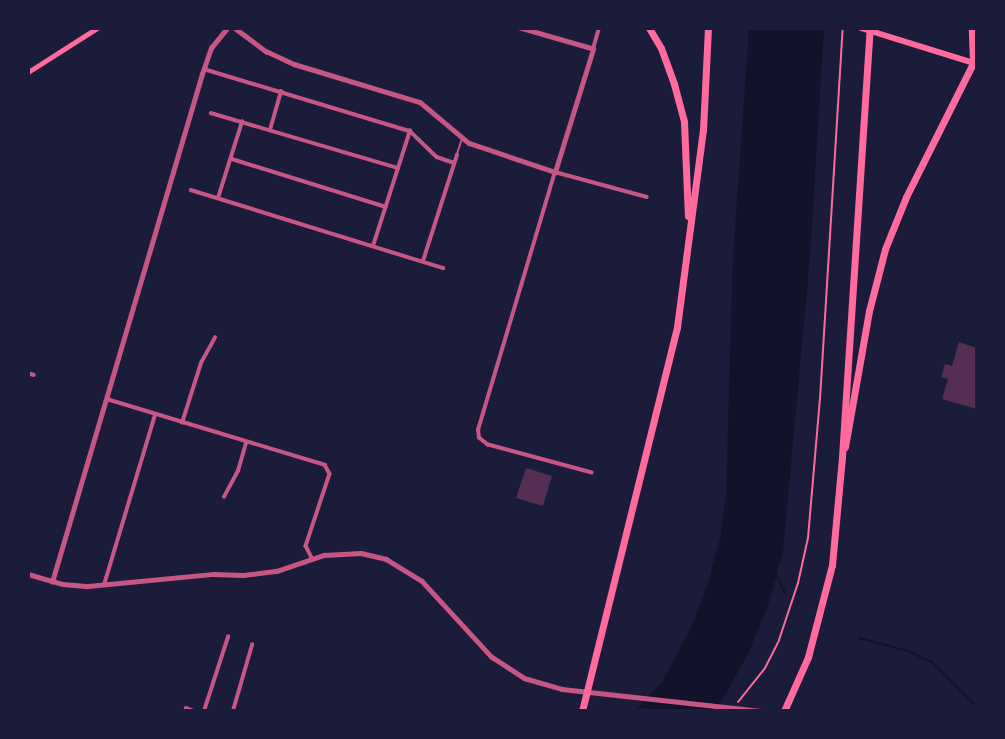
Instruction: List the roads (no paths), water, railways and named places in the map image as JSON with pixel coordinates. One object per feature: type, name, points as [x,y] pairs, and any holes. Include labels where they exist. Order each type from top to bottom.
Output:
[{"type":"highway","points":[[649,28],[661,48],[684,122],[688,240]]},
{"type":"highway","points":[[580,711],[588,689],[677,327],[703,130],[708,28]]},
{"type":"highway","points":[[785,711],[819,619],[832,565],[842,457],[870,28]]},
{"type":"highway","points":[[842,457],[850,432],[869,311],[884,249],[906,197],[975,63],[972,28]]},
{"type":"main road","points":[[28,72],[97,28]]},
{"type":"main road","points":[[861,28],[975,63]]},
{"type":"street","points":[[52,582],[204,69],[214,42],[227,28]]},
{"type":"street","points":[[235,28],[267,51],[294,64],[420,102],[434,110],[462,138],[555,172],[647,197]]},
{"type":"street","points":[[520,28],[593,49]]},
{"type":"street","points":[[592,473],[491,446],[478,436],[599,28]]},
{"type":"street","points":[[204,69],[410,131],[438,157],[454,163]]},
{"type":"street","points":[[270,130],[281,92]]},
{"type":"street","points":[[211,113],[398,168]]},
{"type":"street","points":[[218,198],[242,122]]},
{"type":"street","points":[[373,246],[410,131]]},
{"type":"street","points":[[423,261],[457,155]]},
{"type":"street","points":[[232,159],[386,206]]},
{"type":"street","points":[[191,190],[443,268]]},
{"type":"street","points":[[182,423],[201,363],[215,338]]},
{"type":"street","points":[[28,373],[34,375]]},
{"type":"street","points":[[107,399],[325,465],[330,474],[306,546],[312,558]]},
{"type":"street","points":[[104,585],[155,415]]},
{"type":"street","points":[[224,497],[234,479],[246,443]]},
{"type":"street","points":[[28,574],[52,582],[104,585],[219,573],[245,575],[277,571],[312,558],[361,553],[386,559],[422,581],[492,657],[512,673],[543,685],[761,711]]},
{"type":"street","points":[[204,711],[228,637]]},
{"type":"street","points":[[233,711],[252,645]]},
{"type":"street","points":[[186,708],[194,711]]},
{"type":"lane","points":[[457,155],[462,138]]},
{"type":"waterway","points":[[776,575],[785,593]]},
{"type":"waterway","points":[[859,638],[908,651],[932,662],[977,707]]}]
